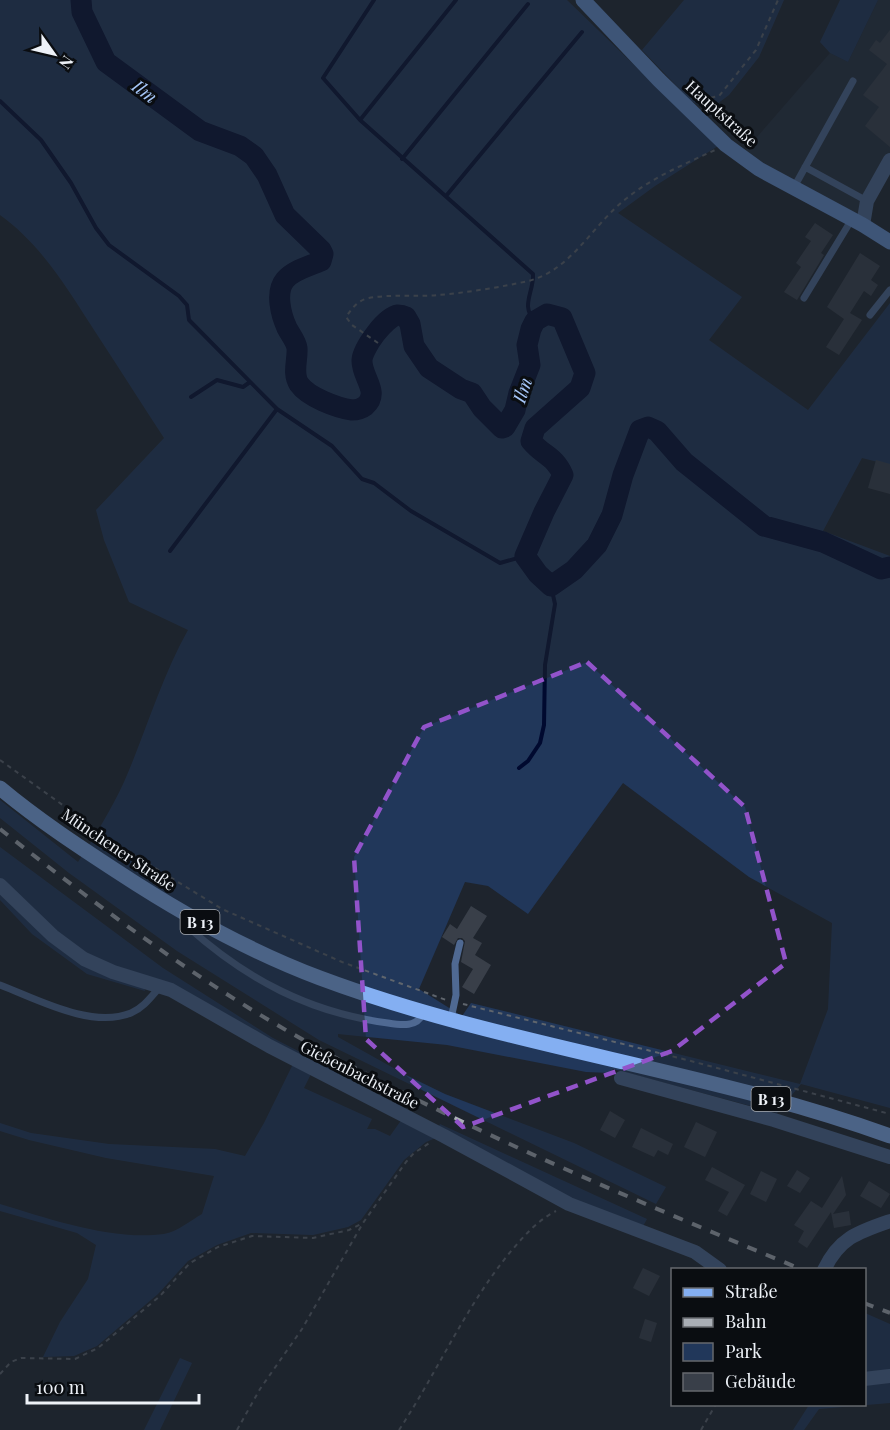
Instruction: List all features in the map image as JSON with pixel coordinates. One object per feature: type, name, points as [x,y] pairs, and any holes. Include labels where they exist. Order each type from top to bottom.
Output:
[{"type":"main road","name":"Münchener Straße","points":[[0,788],[91,855],[187,915],[290,967],[350,989],[423,1011]]},
{"type":"main road","name":"B 13","points":[[423,1011],[775,1100],[890,1136]]},
{"type":"street","name":"Hauptstraße","points":[[583,0],[659,80],[726,145],[759,169],[858,222],[890,242]]},
{"type":"street","points":[[858,222],[867,201],[889,163]]},
{"type":"street","name":"Gießenbachstraße","points":[[0,885],[18,905],[53,936],[84,959],[113,972],[171,990],[269,1046],[444,1136],[569,1204],[695,1252],[719,1268]]},
{"type":"street","points":[[621,1078],[774,1120],[890,1157]]},
{"type":"street","points":[[824,1268],[831,1254],[852,1235],[890,1221]]},
{"type":"street","points":[[866,1379],[890,1376]]},
{"type":"lane","points":[[793,189],[853,81]]},
{"type":"lane","points":[[805,166],[867,201]]},
{"type":"lane","points":[[804,298],[858,222]]},
{"type":"lane","points":[[870,315],[890,290]]},
{"type":"lane","points":[[187,915],[185,921],[188,927],[220,952],[284,994],[307,1004],[396,1024],[417,1022],[423,1011]]},
{"type":"lane","points":[[451,1019],[455,964],[460,943]]},
{"type":"lane","points":[[0,985],[43,1002],[95,1017],[114,1017],[132,1012],[159,988]]},
{"type":"path","points":[[687,88],[705,99],[719,96],[756,50],[778,0]]},
{"type":"path","points":[[378,343],[352,325],[346,318],[353,306],[368,298],[440,295],[546,276],[564,262],[627,197],[663,175],[726,145]]},
{"type":"path","points":[[0,760],[121,848],[222,909],[342,962],[435,997],[676,1057],[890,1114]]},
{"type":"path","points":[[237,1430],[260,1389],[302,1329],[363,1223],[406,1162],[427,1144],[444,1136]]},
{"type":"path","points":[[399,1430],[460,1324],[499,1266],[527,1232],[546,1216],[569,1204]]},
{"type":"path","points":[[0,1374],[11,1362],[21,1358],[75,1359],[98,1348],[160,1296],[190,1263],[218,1248],[252,1236],[313,1238],[340,1232],[363,1223]]},
{"type":"path","points":[[701,1430],[715,1406]]},
{"type":"highlighted area","points":[[587,662],[745,807],[786,963],[672,1051],[463,1127],[366,1039],[354,857],[424,727]]},
{"type":"shaded area","points":[[878,0],[890,0],[890,160],[863,225],[812,206],[767,181],[737,160],[830,53],[848,62]]},
{"type":"green space","points":[[0,0],[567,0],[718,146],[655,186],[618,213],[742,297],[709,340],[808,410],[890,303],[890,465],[862,458],[823,531],[890,556],[890,1108],[801,1084],[777,1113],[613,1069],[610,1073],[586,1072],[447,1045],[338,1034],[338,1037],[445,1094],[574,1143],[666,1187],[656,1204],[319,1040],[177,951],[69,873],[0,818],[0,800],[78,862],[124,782],[178,648],[188,630],[129,602],[104,540],[96,510],[164,438],[53,269],[29,240],[0,215]],"holes":[[[623,783],[749,877],[832,923],[828,1009],[800,1084],[471,1003],[462,1016],[419,989],[465,882],[488,886],[528,914]]]},
{"type":"green space","points":[[684,0],[784,0],[759,57],[729,95],[709,110],[691,101],[642,50]]},
{"type":"green space","points":[[840,0],[878,0],[848,62],[830,53],[820,42]]},
{"type":"green space","points":[[0,847],[163,968],[273,1038],[354,1080],[351,1084],[87,955],[56,933],[0,878]]},
{"type":"green space","points":[[0,890],[50,939],[144,987],[145,991],[87,974],[32,934],[0,900]]},
{"type":"green space","points":[[294,1062],[312,1072],[304,1088],[372,1119],[367,1129],[375,1129],[390,1136],[402,1119],[438,1137],[426,1142],[404,1160],[361,1220],[348,1227],[313,1235],[251,1233],[217,1245],[188,1261],[158,1294],[97,1346],[74,1356],[43,1357],[60,1322],[88,1279],[96,1245],[77,1233],[0,1211],[0,1204],[102,1232],[164,1234],[202,1214],[214,1176],[106,1158],[29,1140],[0,1131],[0,1123],[31,1133],[109,1144],[215,1149],[245,1156]]},
{"type":"green space","points":[[440,1124],[647,1219],[642,1228],[565,1198],[438,1128]]},
{"type":"green space","points":[[866,1313],[890,1324],[890,1403],[866,1405]]},
{"type":"green space","points":[[180,1358],[192,1363],[160,1430],[144,1430]]},
{"type":"green space","points":[[808,1406],[854,1406],[819,1409],[804,1430],[793,1430]]},
{"type":"building","points":[[890,30],[890,147],[865,126],[879,107],[863,95],[887,64],[869,50],[876,40],[880,43]]},
{"type":"building","points":[[815,223],[833,235],[821,253],[824,255],[797,300],[784,292],[801,267],[796,263],[811,241],[805,237]]},
{"type":"building","points":[[860,253],[880,266],[871,280],[878,285],[871,296],[864,291],[850,313],[862,320],[839,355],[826,347],[844,319],[827,307]]},
{"type":"building","points":[[876,460],[890,464],[890,494],[868,488]]},
{"type":"building","points":[[471,906],[487,916],[473,938],[482,943],[475,955],[491,965],[474,994],[462,987],[473,969],[461,962],[465,941],[458,938],[454,945],[442,937],[450,924],[457,929]]},
{"type":"building","points":[[610,1111],[625,1120],[615,1138],[600,1130]]},
{"type":"building","points":[[696,1122],[717,1132],[705,1157],[684,1147]]},
{"type":"building","points":[[641,1128],[673,1144],[668,1155],[658,1150],[654,1157],[632,1147]]},
{"type":"building","points":[[712,1167],[745,1185],[727,1216],[718,1211],[729,1192],[705,1180]]},
{"type":"building","points":[[797,1170],[810,1178],[800,1193],[787,1186]]},
{"type":"building","points":[[761,1171],[777,1179],[766,1202],[750,1194]]},
{"type":"building","points":[[842,1176],[846,1195],[833,1214],[849,1211],[851,1225],[834,1228],[831,1212],[807,1248],[798,1242],[804,1231],[794,1225],[811,1201],[822,1208]]},
{"type":"building","points":[[869,1181],[890,1194],[881,1208],[860,1196]]},
{"type":"building","points":[[643,1268],[660,1276],[649,1296],[633,1288]]},
{"type":"building","points":[[645,1319],[657,1323],[651,1342],[639,1338]]},
{"type":"waterway","name":"Ilm","points":[[81,0],[82,12],[106,62],[200,131],[240,146],[254,156],[267,175],[285,215],[321,250],[323,254],[321,261],[288,277],[280,291],[281,310],[297,348],[297,380],[309,393],[346,409],[356,410],[365,406],[369,401],[371,390],[362,366],[363,355],[381,327],[399,315],[406,317],[410,324],[414,346],[429,368],[461,389],[472,393],[482,408],[502,428],[505,427],[515,410],[530,365],[527,345],[535,321],[547,314],[562,318],[585,373],[580,388],[535,428],[531,441],[556,463],[563,475],[525,556],[538,574],[551,586],[574,570],[597,545],[612,515],[623,475],[640,430],[648,427],[657,431],[684,462],[764,526],[823,542],[881,569],[890,567]]},
{"type":"waterway","points":[[374,0],[323,78],[360,120],[533,274],[528,310],[535,321]]},
{"type":"waterway","points":[[360,120],[456,0]]},
{"type":"waterway","points":[[402,159],[528,4]]},
{"type":"waterway","points":[[446,196],[582,32]]},
{"type":"waterway","points":[[0,101],[41,140],[71,183],[96,228],[109,245],[179,296],[187,305],[189,320],[277,409],[332,446],[362,479],[374,483],[411,511],[500,563],[525,556]]},
{"type":"waterway","points":[[191,397],[217,380],[243,387],[250,382]]},
{"type":"waterway","points":[[170,551],[277,409]]},
{"type":"waterway","points":[[519,768],[528,761],[540,743],[544,725],[545,665],[555,604],[551,586]]},
{"type":"railway","points":[[0,829],[149,942],[266,1019],[307,1042],[490,1135],[614,1191],[798,1268]]},
{"type":"railway","points":[[866,1304],[890,1313]]}]
